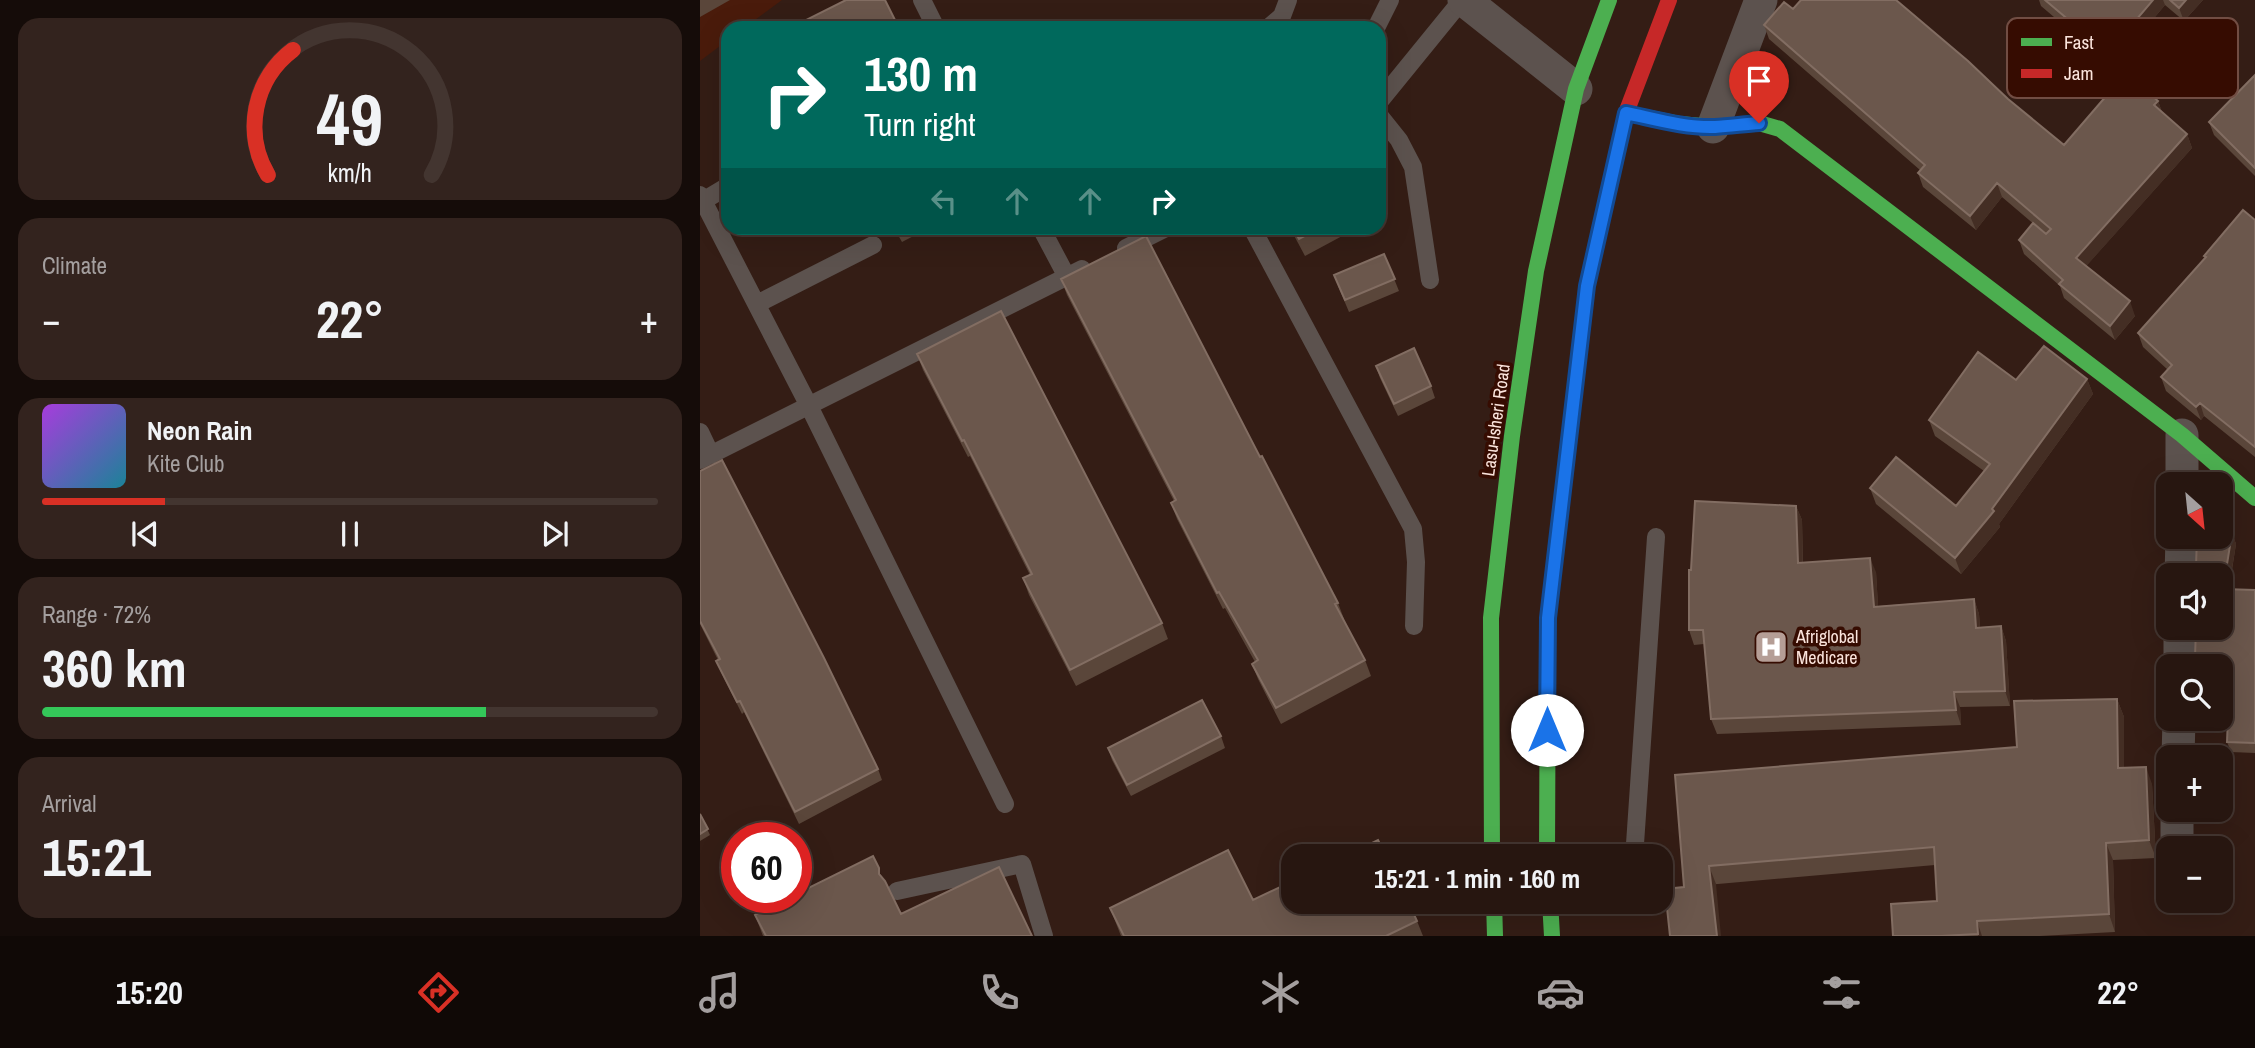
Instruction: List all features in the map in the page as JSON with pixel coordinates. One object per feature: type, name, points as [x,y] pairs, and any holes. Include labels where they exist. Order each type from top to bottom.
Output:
[{"type":"main road","name":"Lasu-Isheri Road","points":[[1492,844],[1492,605],[1512,436],[1536,271],[1576,89],[1609,0]]},
{"type":"main road","points":[[1547,844],[1548,618],[1587,286],[1626,113],[1669,0]]},
{"type":"main road","points":[[1626,113],[1679,124],[1713,127],[1759,123],[1780,129],[2182,435],[2255,498]]},
{"type":"main road","points":[[1494,914],[1495,936]]},
{"type":"main road","points":[[1551,914],[1552,936]]},
{"type":"street","points":[[1463,0],[1576,89]]},
{"type":"street","points":[[1713,127],[1761,0]]},
{"type":"street","points":[[2182,435],[2182,472]]},
{"type":"lane","points":[[922,0],[932,21]]},
{"type":"lane","points":[[1276,21],[1282,16],[1288,0]]},
{"type":"lane","points":[[1380,21],[1390,0]]},
{"type":"lane","points":[[1386,94],[1463,0]]},
{"type":"lane","points":[[1386,124],[1399,140],[1413,167],[1430,281]]},
{"type":"lane","points":[[721,189],[702,198],[721,235]]},
{"type":"lane","points":[[721,235],[809,406],[1005,804]]},
{"type":"lane","points":[[1045,235],[1067,277]]},
{"type":"lane","points":[[1116,252],[1151,235]]},
{"type":"lane","points":[[1256,235],[1413,529],[1416,562],[1414,626]]},
{"type":"lane","points":[[757,304],[873,245]]},
{"type":"lane","points":[[700,432],[705,458],[1091,264]]},
{"type":"lane","points":[[1635,844],[1656,537]]},
{"type":"lane","points":[[897,891],[1022,864],[1044,936]]},
{"type":"shaded area","points":[[700,0],[782,0],[754,21],[721,21],[721,45],[700,61]]},
{"type":"building","points":[[846,0],[885,0],[896,21],[804,21]]},
{"type":"building","points":[[1801,0],[1896,0],[2064,145],[2104,98],[2155,98],[2158,101],[2154,105],[2187,134],[2076,258],[2130,301],[2110,326],[2059,284],[2063,280],[2019,240],[2033,223],[2046,234],[2051,229],[1997,183],[1970,216],[1918,173],[1925,165],[1764,25],[1784,2],[1793,9]]},
{"type":"building","points":[[2045,0],[2153,0],[2138,18],[2066,18]]},
{"type":"building","points":[[2170,0],[2186,0],[2179,8]]},
{"type":"building","points":[[2255,75],[2255,168],[2209,122],[2232,98],[2238,98],[2238,92]]},
{"type":"building","points":[[2243,210],[2255,220],[2255,447],[2200,403],[2196,407],[2161,377],[2172,365],[2138,333],[2206,257],[2204,256]]},
{"type":"building","points":[[1146,236],[1338,603],[1335,604],[1365,660],[1276,708],[1252,664],[1258,660],[1219,592],[1217,593],[1171,503],[1176,500],[1061,279]]},
{"type":"building","points":[[1384,254],[1395,279],[1345,300],[1334,275]]},
{"type":"building","points":[[1001,311],[1162,623],[1070,670],[1023,578],[1032,574],[917,354]]},
{"type":"building","points":[[2044,346],[2087,379],[1992,509],[1994,511],[1955,558],[1870,488],[1896,457],[1956,506],[1990,464],[1929,420],[1978,352],[2016,380]]},
{"type":"building","points":[[1414,348],[1431,386],[1394,404],[1376,366]]},
{"type":"building","points":[[722,460],[878,769],[795,812],[740,701],[737,702],[716,661],[720,659],[700,621],[700,471]]},
{"type":"building","points":[[1695,501],[1796,506],[1798,563],[1870,558],[1874,607],[1974,599],[1976,628],[2001,626],[2005,691],[1954,692],[1956,710],[1711,719],[1703,630],[1689,630],[1689,570]]},
{"type":"building","points":[[2197,550],[2229,550],[2227,563],[2196,563]]},
{"type":"building","points":[[2233,589],[2255,590],[2255,743],[2227,742],[2227,731],[2233,731],[2233,654],[2195,654],[2196,640],[2233,640]]},
{"type":"building","points":[[2117,699],[2118,768],[2146,767],[2149,840],[2106,843],[2109,914],[1977,921],[1978,934],[1893,936],[1891,904],[1937,901],[1934,847],[1709,866],[1717,936],[1670,936],[1668,914],[1673,914],[1673,888],[1684,887],[1675,775],[2017,747],[2014,701]]},
{"type":"building","points":[[1202,700],[1221,736],[1127,785],[1108,748]]},
{"type":"building","points":[[700,814],[708,829],[700,834]]},
{"type":"building","points":[[1228,850],[1253,900],[1281,887],[1281,914],[1414,914],[1417,921],[1386,936],[1124,936],[1110,908]]},
{"type":"building","points":[[873,856],[879,874],[901,914],[999,867],[1032,936],[766,936],[755,915],[812,913],[812,886]]},
{"type":"traffic: fast","points":[[1492,844],[1491,618],[1512,436],[1536,271],[1576,89],[1609,0]]},
{"type":"traffic: fast","points":[[1626,113],[1680,124],[1713,127],[1759,123],[1780,129],[2182,435],[2255,498]]},
{"type":"traffic: fast","points":[[1547,844],[1548,618],[1587,286],[1594,254]]},
{"type":"traffic: fast","points":[[1494,914],[1495,936]]},
{"type":"traffic: fast","points":[[1551,914],[1552,936]]},
{"type":"traffic: jam","points":[[1594,254],[1626,113],[1669,0]]},
{"type":"place","name":"Afriglobal Medicare","points":[[1771,647]]},
{"type":"route","points":[[1547,730],[1548,618],[1587,286],[1626,113],[1696,126],[1759,123]]}]
